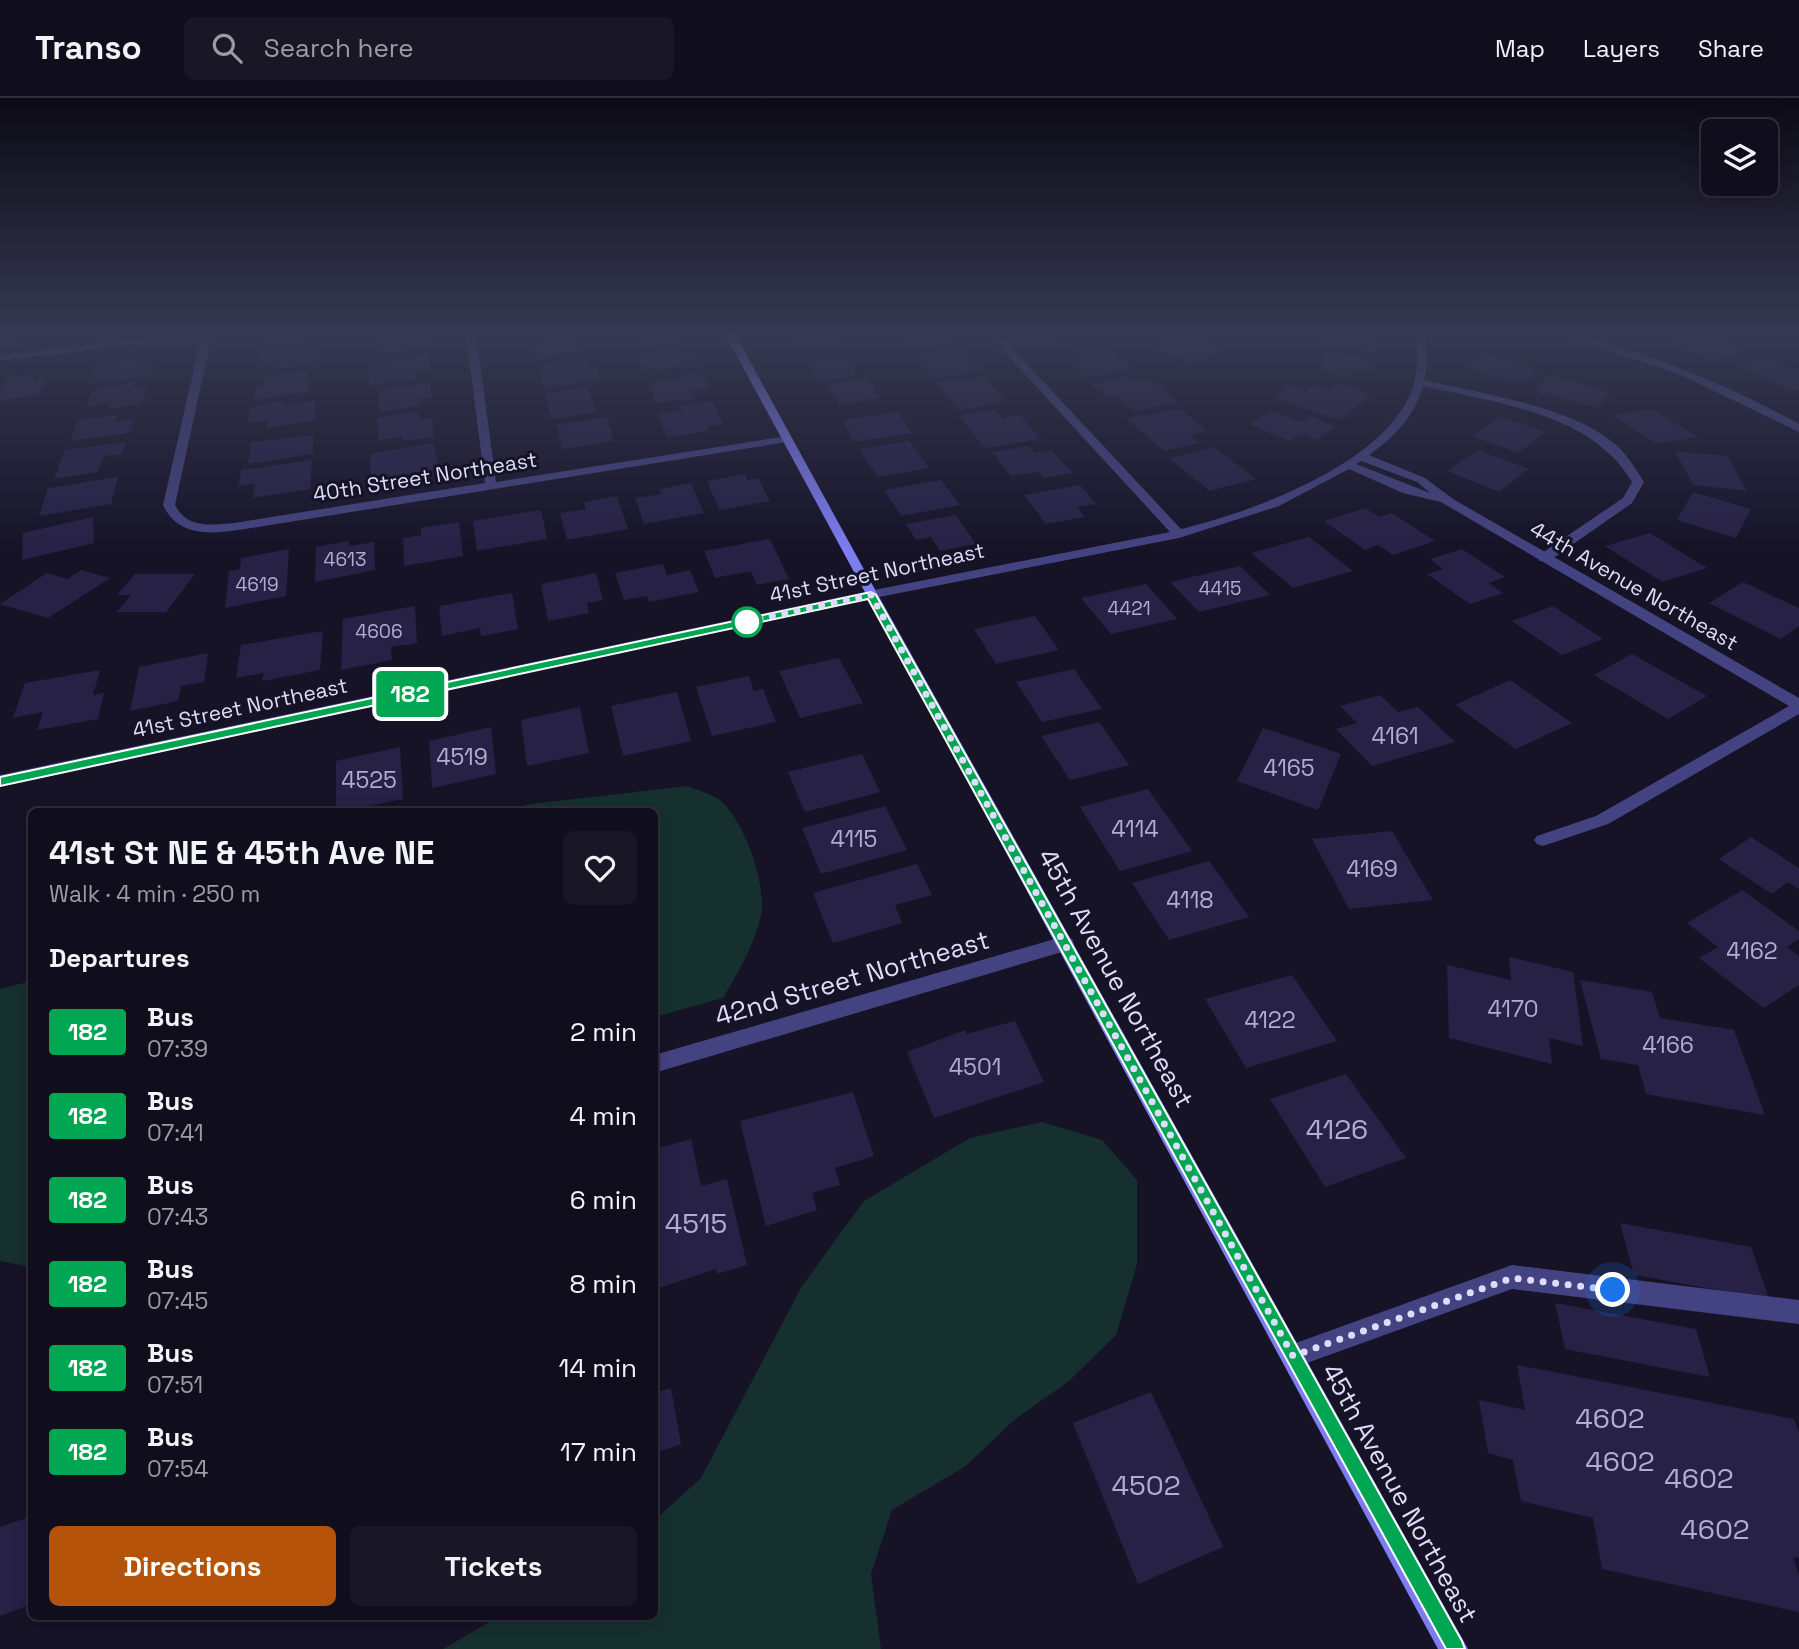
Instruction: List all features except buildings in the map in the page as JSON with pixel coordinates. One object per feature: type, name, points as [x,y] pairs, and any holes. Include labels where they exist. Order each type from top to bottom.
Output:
[{"type":"street","name":"40th Street Northeast","points":[[191,406],[169,505],[181,524],[192,528],[258,523],[787,439]]},
{"type":"street","points":[[481,406],[492,486]]},
{"type":"street","name":"45th Avenue Northeast","points":[[769,406],[1454,1649]]},
{"type":"street","points":[[1060,406],[1180,534]]},
{"type":"street","name":"41st Street Northeast","points":[[0,781],[871,595],[1180,534],[1268,505],[1348,465],[1391,432],[1411,406]]},
{"type":"street","points":[[1510,406],[1560,420],[1604,441],[1627,464],[1638,482],[1628,500],[1544,558]]},
{"type":"street","points":[[1756,406],[1799,429]]},
{"type":"street","name":"44th Avenue Northeast","points":[[1360,456],[1421,480],[1449,502],[1799,706]]},
{"type":"street","name":"44th Avenue Northeast","points":[[1348,465],[1406,490],[1449,502]]},
{"type":"street","points":[[1543,840],[1602,820],[1799,706]]},
{"type":"street","name":"42nd Street Northeast","points":[[658,1063],[1065,944]]},
{"type":"street","points":[[1293,1356],[1512,1278],[1799,1312]]},
{"type":"green space","points":[[688,786],[718,799],[727,808],[736,820],[751,852],[762,902],[761,915],[750,948],[723,998],[658,1016],[658,808],[514,808]]},
{"type":"green space","points":[[28,982],[28,1266],[0,1261],[0,989]]},
{"type":"green space","points":[[1042,1122],[1102,1140],[1137,1180],[1137,1264],[1116,1335],[1069,1381],[1013,1421],[966,1466],[892,1510],[871,1574],[881,1649],[443,1649],[493,1620],[658,1620],[658,1517],[701,1478],[802,1286],[864,1201],[970,1138]]},
{"type":"bus line","name":"182","points":[[0,781],[871,595],[1454,1649]]},
{"type":"route","points":[[747,622],[735,624],[871,595],[1293,1356],[1512,1278],[1613,1290]]}]
